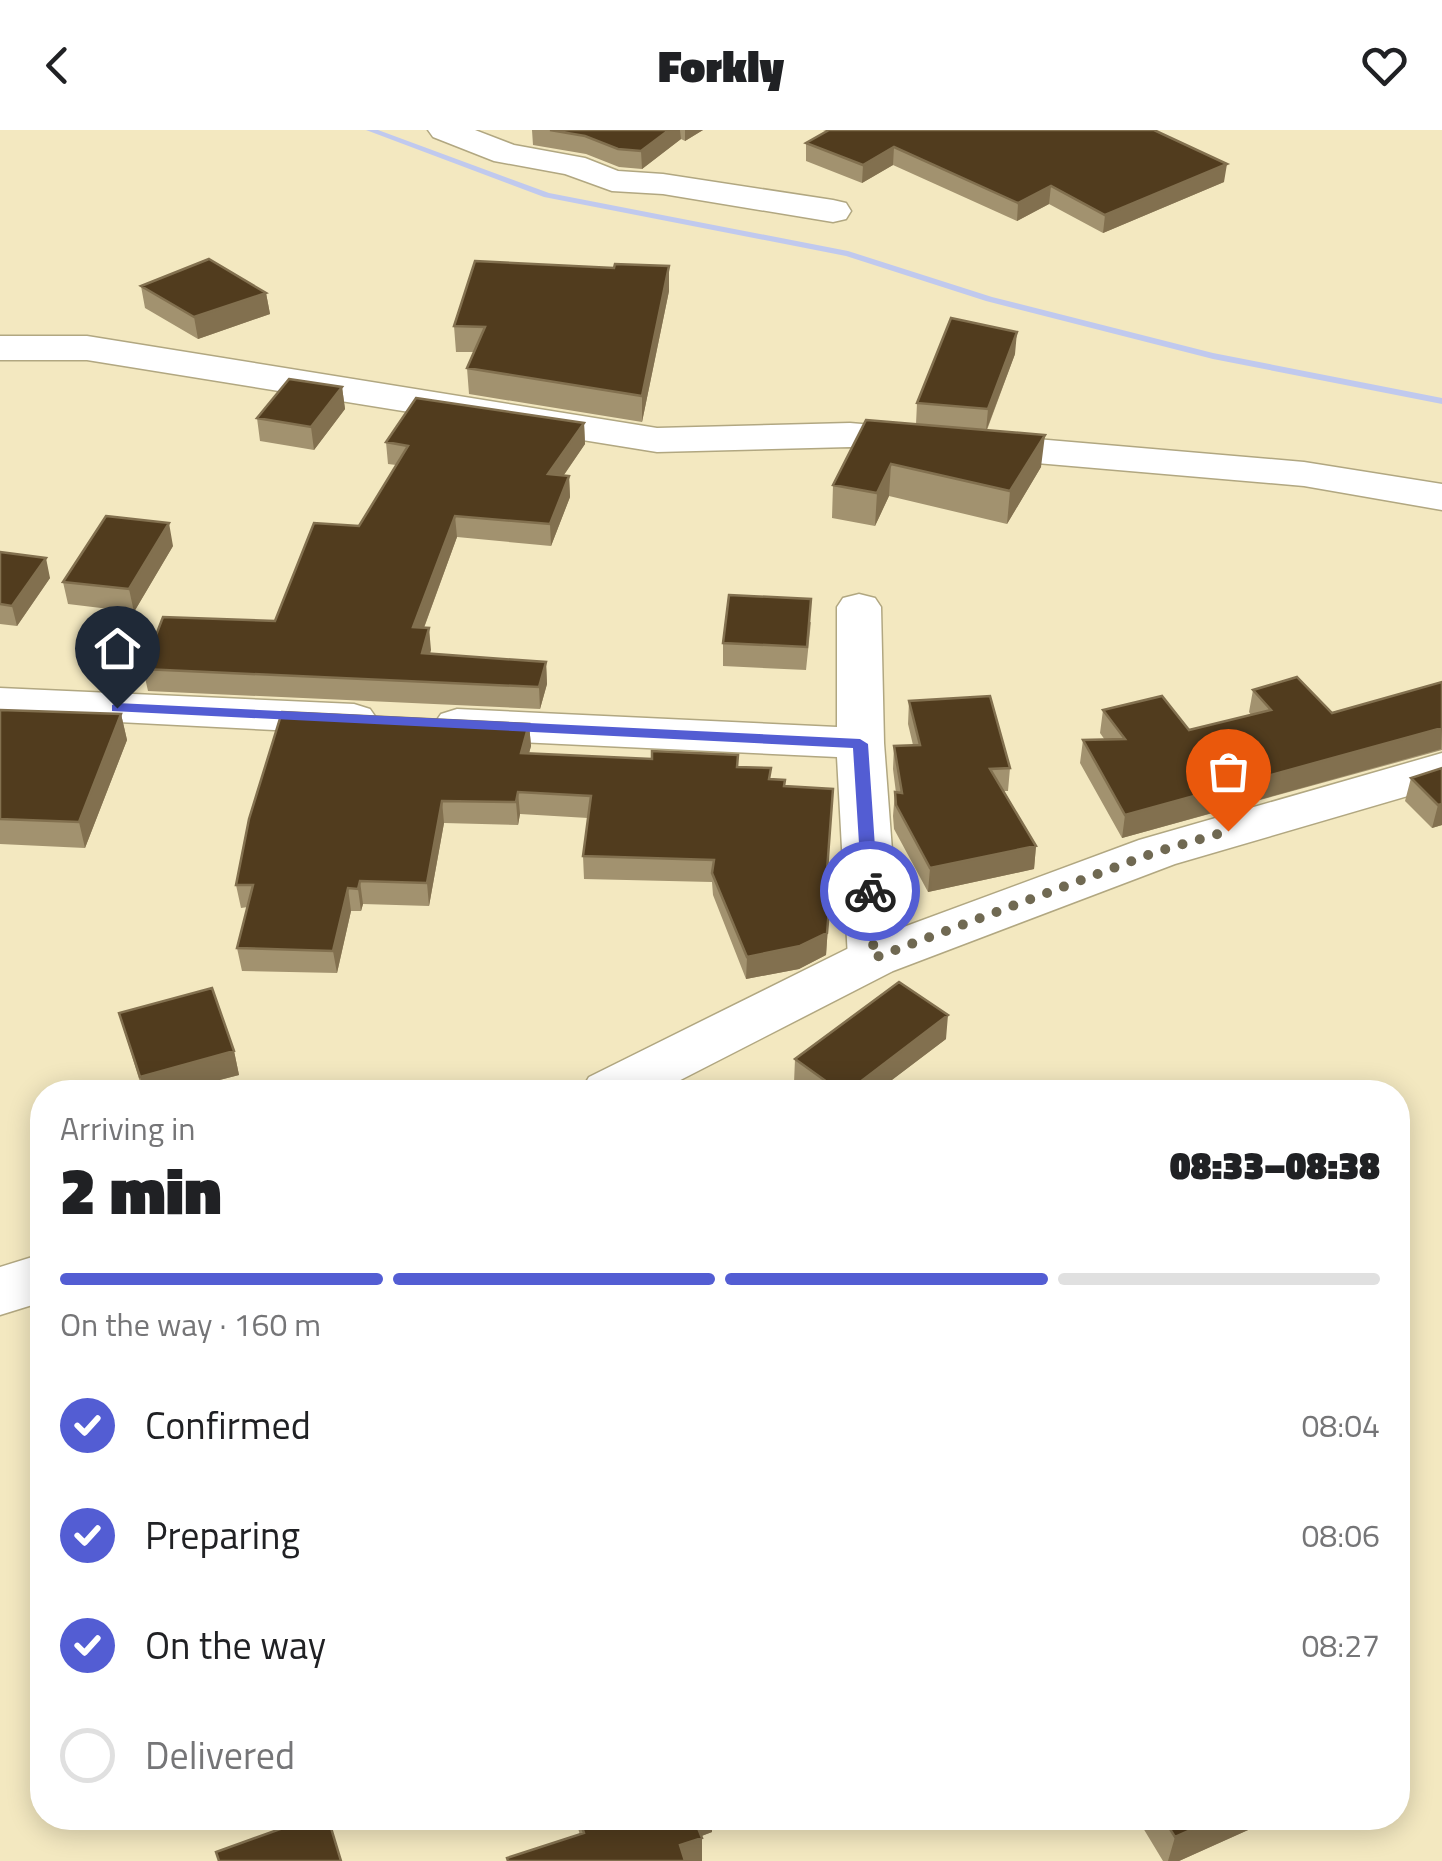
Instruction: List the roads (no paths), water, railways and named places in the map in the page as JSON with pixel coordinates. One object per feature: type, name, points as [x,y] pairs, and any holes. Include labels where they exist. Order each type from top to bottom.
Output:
[{"type":"street","points":[[445,130],[506,154],[574,165],[612,181],[663,184],[833,211]]},
{"type":"street","points":[[0,348],[88,348],[657,440],[850,435],[1304,474],[1442,497]]},
{"type":"street","points":[[859,607],[860,744],[874,958]]},
{"type":"street","points":[[0,702],[860,744]]},
{"type":"street","points":[[634,1080],[874,958],[1156,852],[1442,769]]},
{"type":"street","points":[[0,1291],[30,1282]]},
{"type":"waterway","points":[[370,130],[547,195],[848,254],[989,299],[1213,356],[1442,401]]}]
